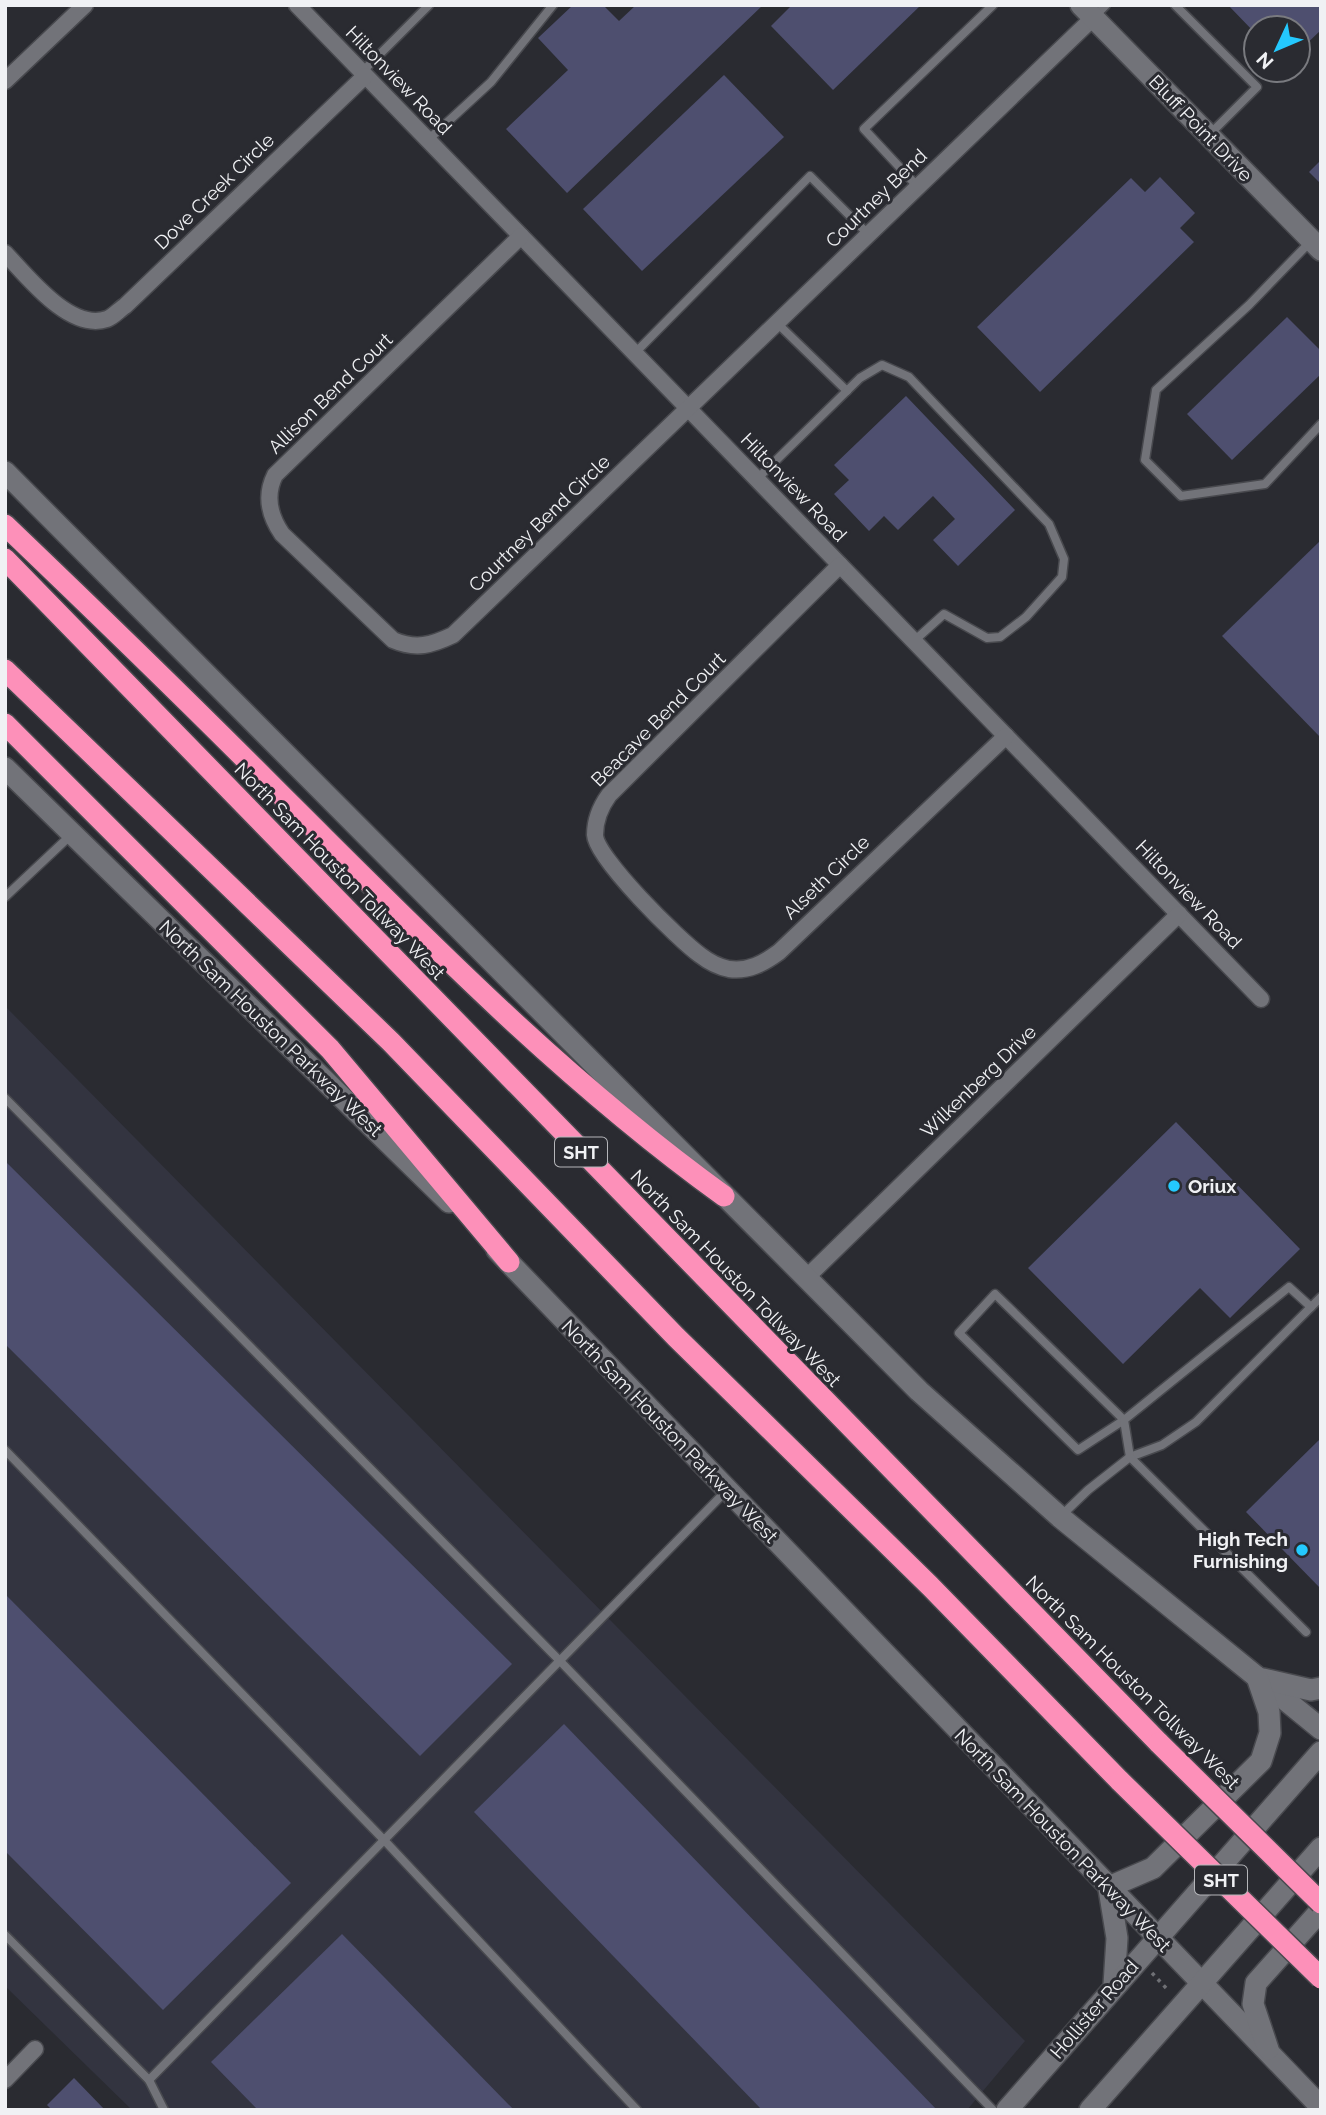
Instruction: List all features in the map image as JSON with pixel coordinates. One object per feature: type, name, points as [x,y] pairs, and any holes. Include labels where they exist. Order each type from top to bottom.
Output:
[{"type":"highway","points":[[5,525],[239,752],[416,932],[656,1147],[724,1196]]},
{"type":"highway","name":"North Sam Houston Tollway West","points":[[5,559],[1159,1743],[1321,1903]]},
{"type":"highway","name":"SHT","points":[[5,670],[391,1042],[676,1337],[930,1586],[1120,1781],[1321,1978]]},
{"type":"highway","points":[[5,723],[330,1049],[509,1262]]},
{"type":"highway","points":[[1237,1820],[1321,1887]]},
{"type":"main road","name":"Bluff Point Drive","points":[[1094,9],[1209,135],[1316,245]]},
{"type":"main road","points":[[5,472],[919,1391],[1060,1517],[1321,1729]]},
{"type":"main road","name":"North Sam Houston Parkway West","points":[[5,768],[509,1262],[1321,2107]]},
{"type":"main road","points":[[1114,1985],[1117,1938],[1109,1887],[1153,1868],[1261,1761],[1270,1733],[1269,1712],[1257,1677]]},
{"type":"main road","points":[[1257,1677],[1311,1690],[1321,1688]]},
{"type":"main road","name":"Hollister Road","points":[[1007,2110],[1321,1752]]},
{"type":"main road","points":[[1090,2110],[1321,1848]]},
{"type":"main road","points":[[1270,2055],[1253,2004],[1256,1983],[1321,1910]]},
{"type":"street","points":[[5,80],[86,5]]},
{"type":"street","name":"Hiltonview Road","points":[[297,5],[1261,999]]},
{"type":"street","name":"Courtney Bend","points":[[688,408],[918,187],[1094,9]]},
{"type":"street","name":"Dove Creek Circle","points":[[5,253],[55,305],[83,318],[107,319],[125,306],[363,74]]},
{"type":"street","name":"Allison Bend Court","points":[[408,647],[393,640],[282,534],[272,520],[268,489],[275,475],[521,236]]},
{"type":"street","name":"Courtney Bend Circle","points":[[408,647],[432,645],[453,635],[688,408]]},
{"type":"street","name":"Beacave Bend Court","points":[[661,917],[609,864],[595,836],[600,808],[840,565]]},
{"type":"street","name":"Alseth Circle","points":[[661,917],[699,954],[715,964],[731,969],[764,963],[1006,736]]},
{"type":"street","name":"Wilkenberg Drive","points":[[807,1278],[1179,914]]},
{"type":"street","points":[[5,2080],[36,2049]]},
{"type":"lane","points":[[363,74],[429,5]]},
{"type":"lane","points":[[428,140],[491,82],[553,5]]},
{"type":"lane","points":[[918,187],[864,130],[993,5]]},
{"type":"lane","points":[[1175,5],[1257,88],[1209,135]]},
{"type":"lane","points":[[635,353],[810,176],[869,235]]},
{"type":"lane","points":[[1316,245],[1156,390],[1145,460],[1181,496],[1265,484],[1321,424]]},
{"type":"lane","points":[[777,323],[847,391]]},
{"type":"lane","points":[[757,479],[860,378],[883,365],[909,377],[1049,524],[1064,559],[1062,577],[1026,617],[1000,637],[987,638],[944,614],[914,641]]},
{"type":"lane","points":[[5,897],[73,834]]},
{"type":"lane","points":[[5,1098],[560,1661],[993,2110]]},
{"type":"lane","points":[[1306,1632],[1130,1457],[1124,1420],[995,1294],[959,1333],[1078,1450],[1124,1420],[1289,1287],[1311,1307]]},
{"type":"lane","points":[[1060,1517],[1088,1490],[1130,1457],[1162,1445],[1196,1422],[1321,1297]]},
{"type":"lane","points":[[5,1450],[384,1840],[637,2110]]},
{"type":"lane","points":[[149,2080],[727,1491]]},
{"type":"lane","points":[[5,1935],[149,2080],[164,2110]]},
{"type":"path","points":[[1145,1965],[1167,1989]]},
{"type":"shaded area","points":[[5,1006],[1025,2041],[967,2110],[132,2110],[5,1986]]},
{"type":"building","points":[[573,5],[603,5],[619,21],[636,5],[763,5],[567,193],[506,129],[568,70],[538,38]]},
{"type":"building","points":[[792,5],[921,5],[833,90],[771,26]]},
{"type":"building","points":[[1228,5],[1321,5],[1321,30],[1312,39],[1312,14],[1242,14],[1242,20]]},
{"type":"building","points":[[724,75],[784,137],[642,271],[583,209]]},
{"type":"building","points":[[1321,160],[1321,184],[1309,172]]},
{"type":"building","points":[[1160,177],[1195,213],[1180,228],[1194,242],[1040,392],[977,327],[1131,178],[1145,192]]},
{"type":"building","points":[[1287,317],[1321,351],[1321,374],[1232,460],[1187,414]]},
{"type":"building","points":[[906,396],[1015,510],[958,566],[933,540],[955,519],[933,496],[898,530],[884,516],[869,531],[834,494],[849,480],[834,465]]},
{"type":"building","points":[[1321,540],[1321,738],[1222,636]]},
{"type":"building","name":"Oriux","points":[[1176,1122],[1300,1249],[1230,1318],[1200,1288],[1123,1364],[1028,1268]]},
{"type":"building","points":[[5,1161],[512,1664],[420,1756],[5,1344]]},
{"type":"building","name":"High Tech Furnishing","points":[[1321,1438],[1321,1589],[1246,1512]]},
{"type":"building","points":[[5,1594],[291,1883],[163,2010],[5,1851]]},
{"type":"building","points":[[564,1724],[937,2110],[762,2110],[474,1812]]},
{"type":"building","points":[[342,1934],[514,2110],[258,2110],[211,2062]]},
{"type":"building","points":[[74,2078],[105,2110],[52,2110],[47,2105]]},
{"type":"place","name":"Oriux","points":[[1174,1186]]},
{"type":"place","name":"High Tech Furnishing","points":[[1302,1550]]}]
